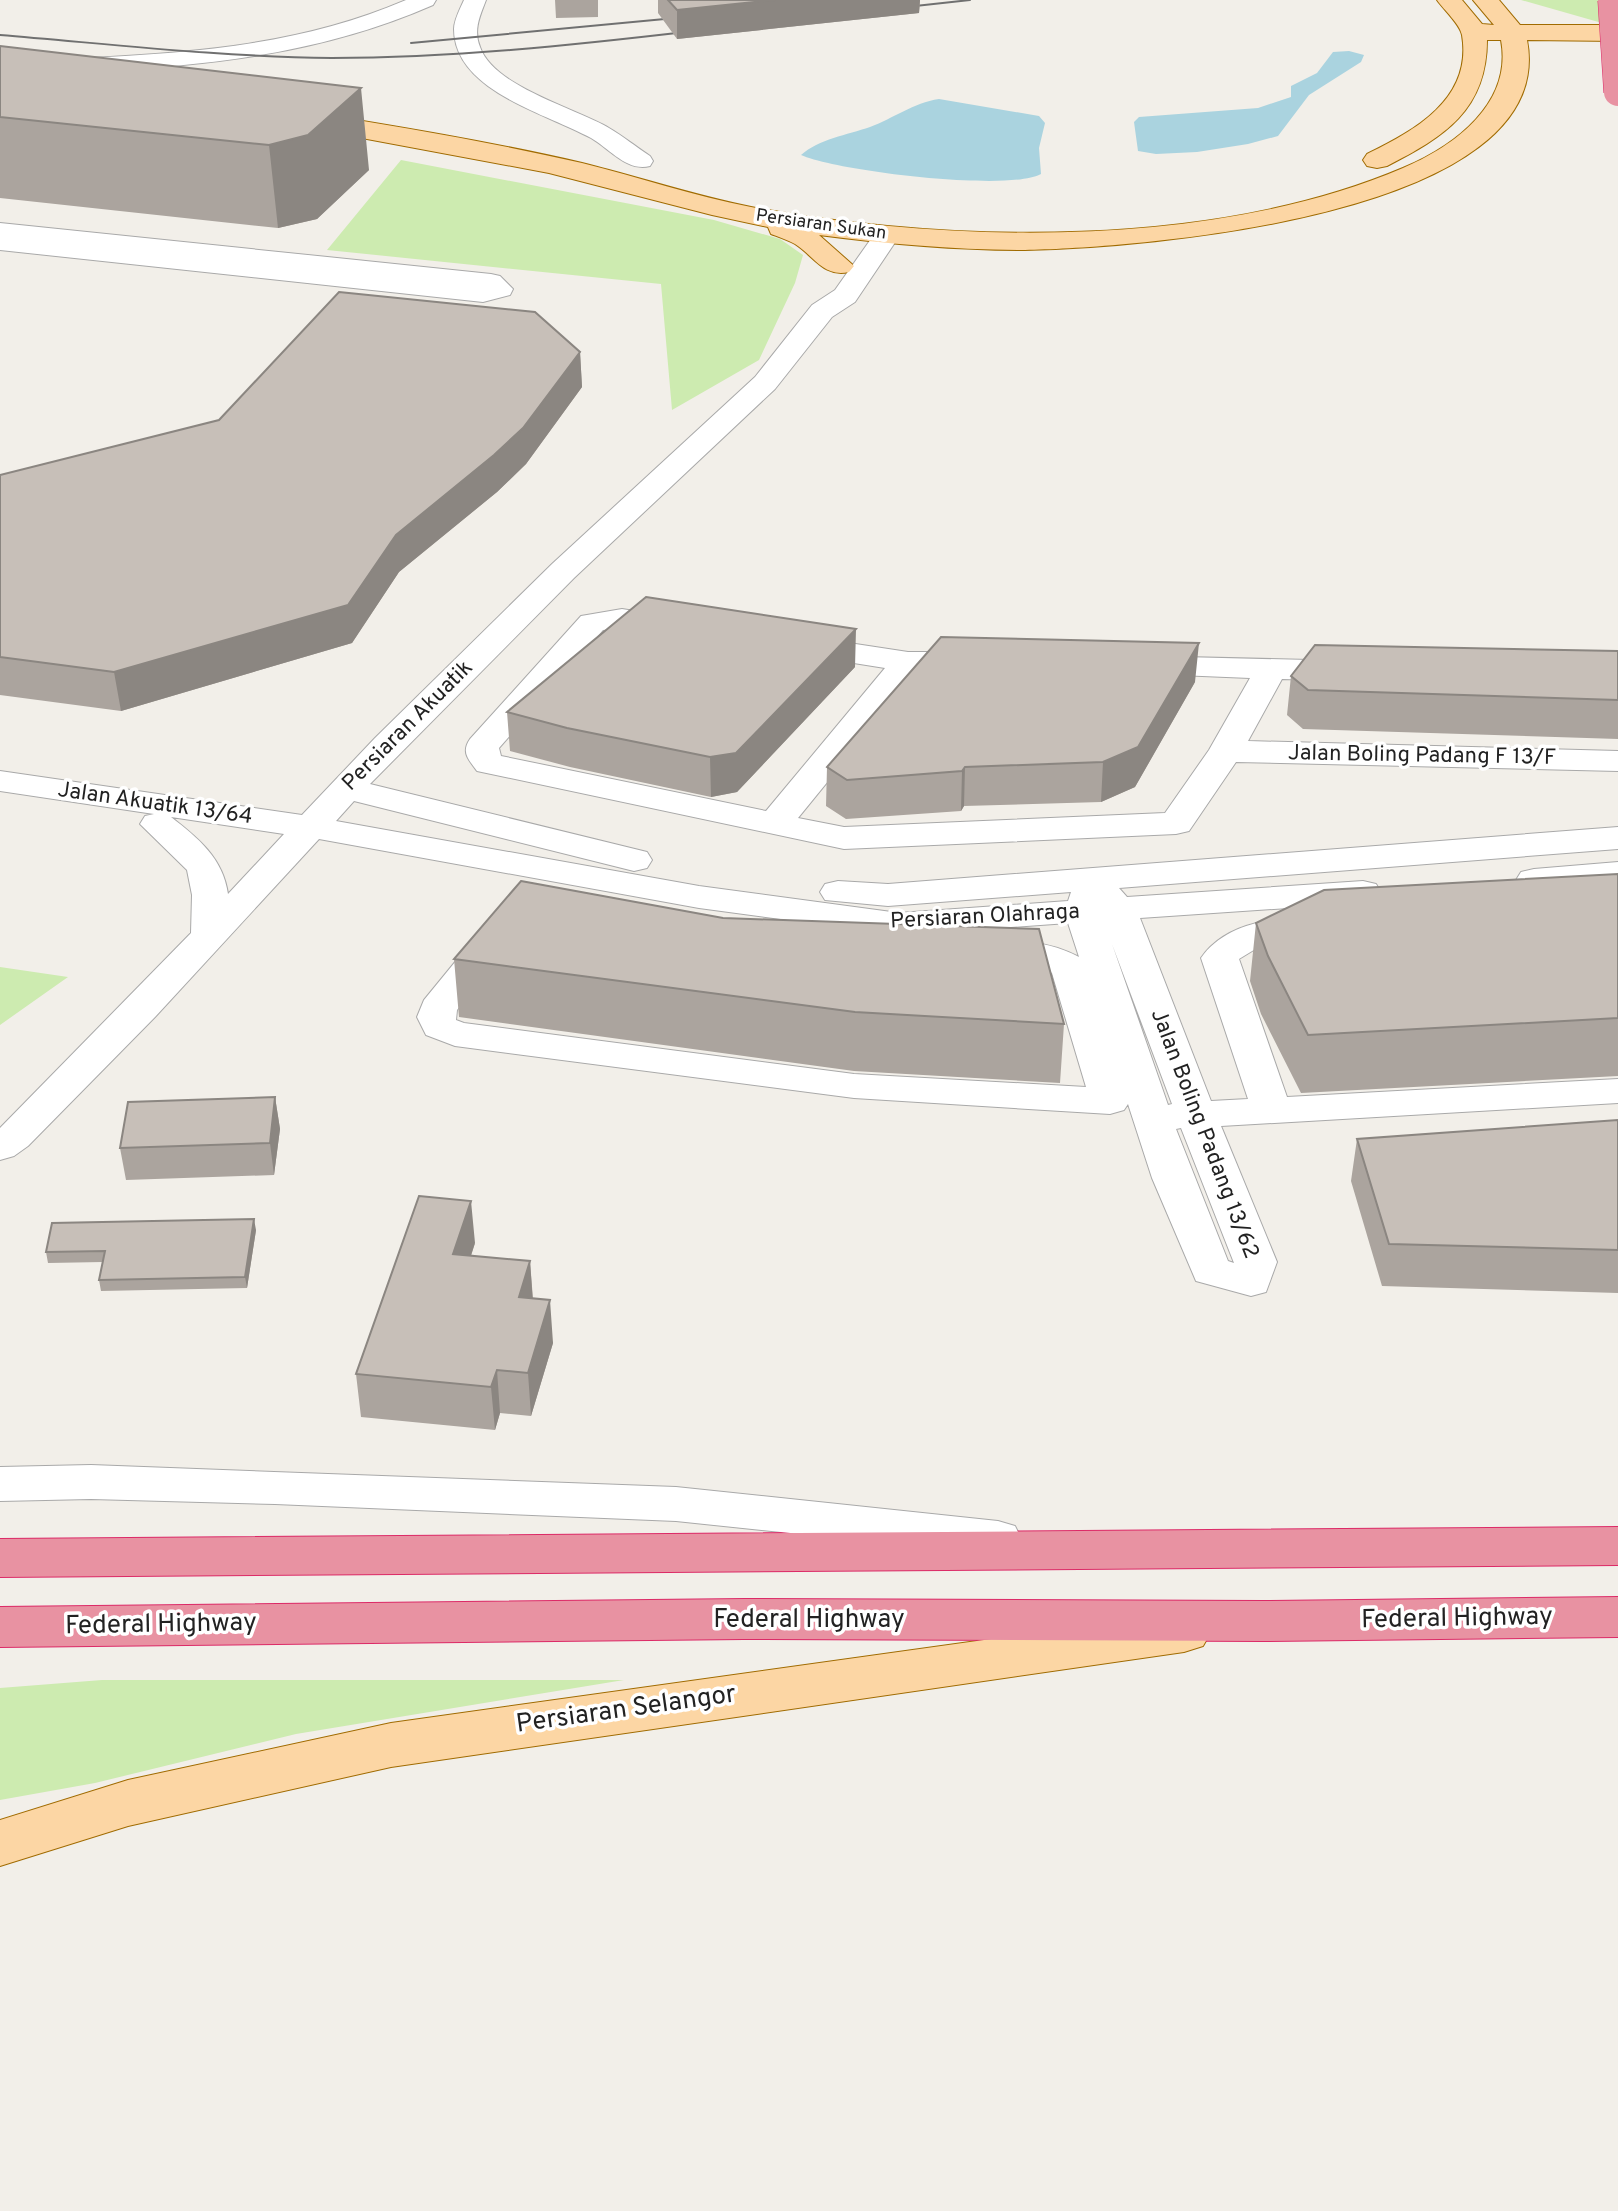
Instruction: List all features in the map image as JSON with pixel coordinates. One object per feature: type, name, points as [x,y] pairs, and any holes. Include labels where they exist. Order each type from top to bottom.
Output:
[{"type":"highway","points":[[1612,0],[1618,92]]},
{"type":"highway","points":[[0,1558],[1618,1546]]},
{"type":"highway","name":"Federal Highway","points":[[0,1627],[744,1619],[1261,1621],[1618,1617]]},
{"type":"main road","points":[[1449,0],[1475,37],[1612,39]]},
{"type":"main road","points":[[1486,2],[1513,38]]},
{"type":"main road","points":[[1486,2],[1612,39]]},
{"type":"main road","name":"Persiaran Sukan","points":[[1475,37],[1472,79],[1455,110],[1408,145],[1377,160],[1286,190],[1207,209],[983,232],[779,198],[641,161],[289,110],[580,172],[751,215],[876,230],[1125,238],[1217,228],[1366,192],[1443,157],[1479,134],[1497,115],[1513,83],[1513,38]]},
{"type":"main road","points":[[1566,57],[1612,39]]},
{"type":"main road","points":[[1513,83],[1539,67]]},
{"type":"main road","points":[[64,70],[172,86]]},
{"type":"main road","points":[[779,198],[876,230]]},
{"type":"main road","points":[[751,215],[804,237],[853,266],[892,250],[983,232]]},
{"type":"main road","name":"Persiaran Selangor","points":[[0,1843],[128,1803],[391,1745],[1261,1621]]},
{"type":"street","points":[[64,70],[271,49],[357,29],[425,0]]},
{"type":"street","points":[[475,0],[464,24],[465,36],[468,50],[490,74],[525,100],[599,133],[641,161]]},
{"type":"street","name":"Persiaran Akuatik","points":[[0,1147],[14,1137],[141,1009],[387,745],[563,571],[765,383],[822,311],[845,296],[853,266],[876,230]]},
{"type":"street","points":[[0,231],[491,282],[500,289],[483,294],[0,242]]},
{"type":"street","points":[[710,632],[621,618],[604,618],[592,623],[482,746],[482,754],[489,764],[844,838],[1176,823]]},
{"type":"street","points":[[769,641],[908,662],[1000,663]]},
{"type":"street","points":[[773,825],[908,662]]},
{"type":"street","points":[[1107,664],[1381,672]]},
{"type":"street","points":[[1176,823],[1226,751],[1271,670]]},
{"type":"street","points":[[387,745],[388,768],[398,790],[411,804]]},
{"type":"street","name":"Jalan Boling Padang F 13/F","points":[[1226,751],[1618,761]]},
{"type":"street","name":"Jalan Akuatik 13/64","points":[[0,781],[166,815],[302,836]]},
{"type":"street","points":[[166,815],[271,805],[352,782]]},
{"type":"street","name":"Persiaran Olahraga","points":[[352,782],[411,804],[733,884],[888,895],[1098,901],[1398,890]]},
{"type":"street","name":"Jalan Akuatik 13/64","points":[[0,801],[166,815]]},
{"type":"street","points":[[166,815],[196,854],[211,881],[216,928],[257,911],[316,858],[374,838]]},
{"type":"street","points":[[1176,823],[1196,873]]},
{"type":"street","name":"Persiaran Olahraga","points":[[302,836],[374,838],[528,897],[699,897],[899,924],[980,919],[1098,901],[1196,873],[1618,838]]},
{"type":"street","points":[[1508,882],[1618,873]]},
{"type":"street","points":[[649,923],[528,897],[438,1008],[436,1017],[440,1027],[455,1034],[854,1086],[1110,1101],[1069,967],[1049,956],[772,941]]},
{"type":"street","name":"Jalan Boling Padang 13/62","points":[[1098,901],[1235,1113],[1219,1175],[1256,1262],[1251,1282],[1211,1271],[1173,1178],[1102,964],[1098,901]]},
{"type":"street","points":[[980,919],[1102,964]]},
{"type":"street","points":[[1235,1113],[1220,958],[1230,945],[1249,935],[1338,929]]},
{"type":"street","points":[[1151,1117],[1618,1091]]},
{"type":"street","points":[[1173,1178],[1219,1175]]},
{"type":"street","points":[[0,1484],[91,1482],[275,1487],[676,1504],[1122,1551]]},
{"type":"green space","points":[[1521,0],[1618,0],[1609,25]]},
{"type":"green space","points":[[401,160],[714,220],[780,239],[803,255],[795,283],[759,360],[672,410],[661,284],[327,250]]},
{"type":"green space","points":[[0,967],[68,977],[0,1025]]},
{"type":"green space","points":[[102,1680],[624,1680],[296,1734],[95,1783],[0,1800],[0,1688]]},
{"type":"water","points":[[1349,51],[1364,55],[1361,62],[1309,95],[1278,136],[1197,152],[1156,154],[1138,151],[1134,122],[1139,117],[1258,108],[1291,97],[1291,86],[1317,73],[1333,52]]},
{"type":"water","points":[[939,99],[1039,116],[1045,123],[1039,148],[1041,174],[995,181],[922,177],[849,167],[801,155],[825,141],[870,127],[912,107]]},
{"type":"building","points":[[668,0],[775,0],[677,10]]},
{"type":"building","points":[[0,46],[361,88],[308,135],[269,145],[0,117]]},
{"type":"building","points":[[339,292],[535,312],[580,352],[523,428],[396,535],[348,605],[114,672],[0,657],[0,475],[219,420]]},
{"type":"building","points":[[646,597],[856,629],[736,753],[710,757],[567,728],[507,712]]},
{"type":"building","points":[[941,637],[1199,643],[1138,747],[1103,762],[965,767],[962,771],[847,780],[827,767]]},
{"type":"building","points":[[1315,645],[1618,651],[1618,700],[1308,690],[1291,676]]},
{"type":"building","points":[[1618,874],[1618,1018],[1308,1035],[1268,956],[1256,923],[1324,890]]},
{"type":"building","points":[[521,881],[723,918],[1039,929],[1064,1024],[855,1012],[454,959]]},
{"type":"building","points":[[275,1097],[270,1143],[120,1148],[128,1102]]},
{"type":"building","points":[[1618,1120],[1618,1250],[1389,1244],[1357,1139]]},
{"type":"building","points":[[419,1196],[471,1201],[453,1254],[530,1261],[519,1297],[550,1300],[528,1373],[497,1370],[491,1387],[356,1374]]},
{"type":"building","points":[[254,1219],[245,1277],[99,1280],[105,1251],[46,1252],[52,1223]]},
{"type":"tram line","points":[[897,8],[970,0]]},
{"type":"tram line","points":[[411,43],[686,17]]},
{"type":"tram line","points":[[0,35],[207,53],[332,58],[468,53],[694,31]]}]
